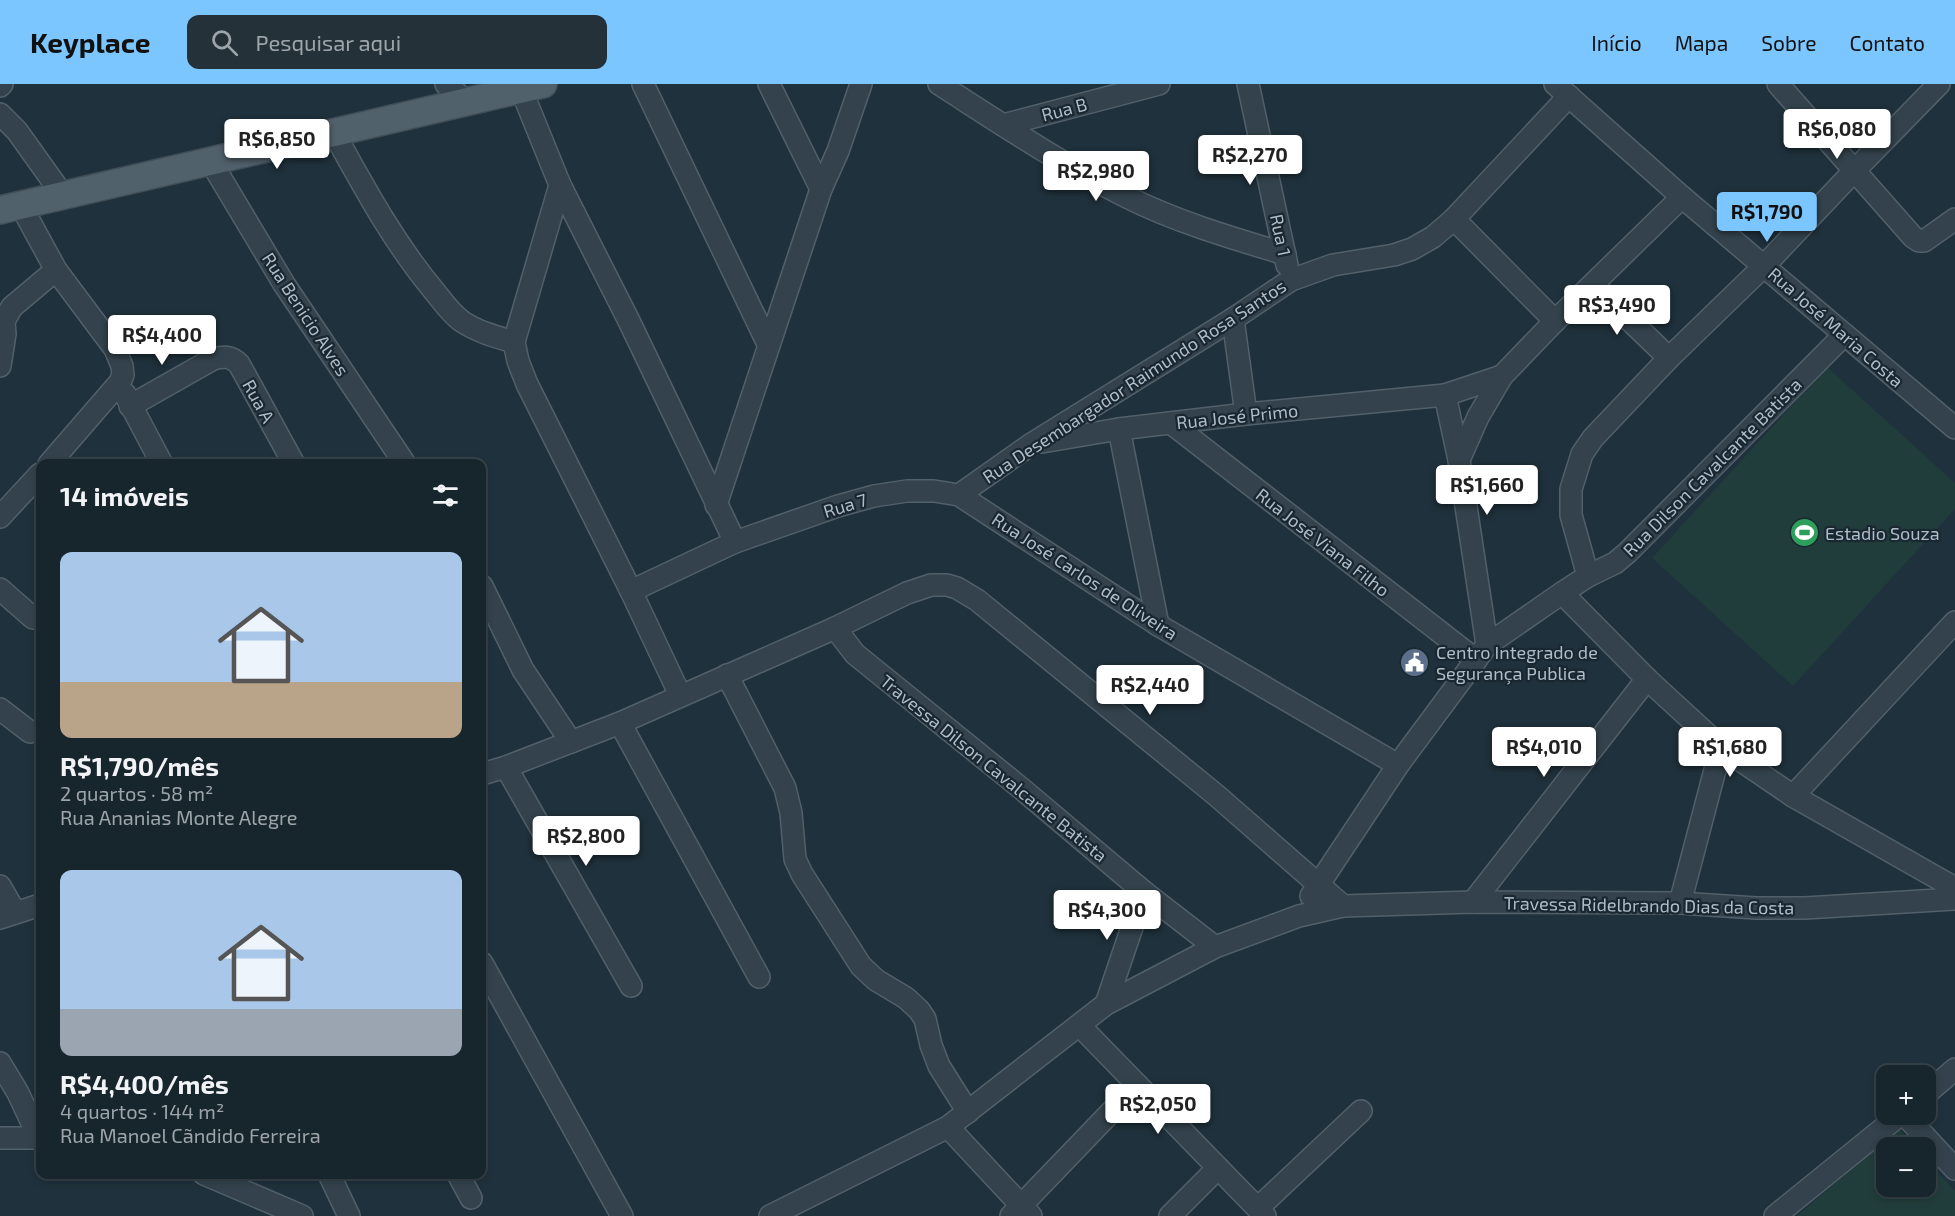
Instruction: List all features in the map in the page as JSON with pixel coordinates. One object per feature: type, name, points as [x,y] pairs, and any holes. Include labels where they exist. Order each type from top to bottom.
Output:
[{"type":"main road","points":[[10,207],[334,133],[456,92],[532,87]]},
{"type":"street","points":[[643,84],[768,344]]},
{"type":"street","points":[[769,84],[821,189]]},
{"type":"street","points":[[716,505],[821,189],[838,151],[861,84]]},
{"type":"street","points":[[939,84],[1075,169],[1128,197],[1182,221],[1285,254]]},
{"type":"street","name":"Rua B","points":[[1003,125],[1160,84]]},
{"type":"street","name":"Rua 1","points":[[1248,84],[1291,280]]},
{"type":"street","points":[[1778,84],[1913,237],[1919,241],[1932,236],[1955,219]]},
{"type":"street","points":[[1588,576],[1571,515],[1570,489],[1582,454],[1593,438],[1669,358],[1764,266],[1939,84]]},
{"type":"street","points":[[532,87],[560,185],[735,542]]},
{"type":"street","name":"Rua José Maria Costa","points":[[1562,90],[1682,196],[1955,428]]},
{"type":"street","name":"Rua Desembargador Raimundo Rosa Santos","points":[[959,495],[1030,444],[1233,319],[1291,280],[1333,265],[1394,255],[1412,249],[1433,237],[1454,219],[1562,90]]},
{"type":"street","points":[[0,114],[17,131],[62,194]]},
{"type":"street","points":[[334,133],[397,244],[413,267],[463,322],[514,342]]},
{"type":"street","name":"Rua Benicio Alves","points":[[211,162],[284,284],[402,459]]},
{"type":"street","points":[[560,185],[514,342],[518,361],[527,384],[631,591],[680,695]]},
{"type":"street","points":[[1459,460],[1478,417],[1502,376],[1682,196]]},
{"type":"street","points":[[10,207],[115,349],[122,366],[123,375],[120,382],[53,459]]},
{"type":"street","points":[[1454,219],[1555,321]]},
{"type":"street","points":[[0,366],[6,315],[12,307],[56,270]]},
{"type":"street","points":[[1593,285],[1669,358]]},
{"type":"street","points":[[1233,319],[1246,414]]},
{"type":"street","name":"Rua Dilson Cavalcante Batista","points":[[1299,915],[1398,765],[1482,652],[1562,593],[1588,576],[1615,563],[1627,553],[1844,335]]},
{"type":"street","name":"Rua A","points":[[130,406],[213,359],[223,356],[233,358],[239,364],[291,459]]},
{"type":"street","name":"Rua José Primo","points":[[1030,444],[1119,429],[1444,394],[1502,376]]},
{"type":"street","points":[[120,382],[130,406],[159,459]]},
{"type":"street","points":[[1444,394],[1459,460],[1482,652]]},
{"type":"street","name":"Rua José Viana Filho","points":[[1171,423],[1482,652]]},
{"type":"street","points":[[1119,429],[1158,625]]},
{"type":"street","points":[[0,517],[36,487]]},
{"type":"street","name":"Rua 7","points":[[631,591],[735,542],[838,506],[874,496],[907,491],[934,491],[959,495]]},
{"type":"street","name":"Rua José Carlos de Oliveira","points":[[959,495],[1158,625],[1398,765]]},
{"type":"street","points":[[486,773],[620,723],[907,593],[931,585],[947,585],[977,600],[1216,795],[1343,906]]},
{"type":"street","points":[[0,589],[33,618]]},
{"type":"street","points":[[1562,593],[1647,679],[1721,747],[1793,796],[1955,888]]},
{"type":"street","points":[[486,594],[523,670],[571,741]]},
{"type":"street","points":[[1793,796],[1955,622]]},
{"type":"street","name":"Travessa Dilson Cavalcante Batista","points":[[834,628],[855,654],[1022,789],[1144,892],[1215,947]]},
{"type":"street","points":[[727,675],[784,788],[791,813],[795,859],[802,874],[861,966],[876,980],[906,998],[919,1010],[925,1019],[939,1066],[968,1112]]},
{"type":"street","points":[[1473,902],[1647,679]]},
{"type":"street","points":[[0,709],[30,732]]},
{"type":"street","points":[[620,723],[759,977]]},
{"type":"street","points":[[1680,903],[1721,747]]},
{"type":"street","points":[[506,767],[631,986]]},
{"type":"street","points":[[0,885],[8,915],[36,907]]},
{"type":"street","points":[[1106,1004],[1144,892]]},
{"type":"street","name":"Travessa Ridelbrando Dias da Costa","points":[[770,1216],[798,1210],[948,1127],[1106,1004],[1215,947],[1299,915],[1343,906],[1473,902],[1680,903],[1756,908],[1805,908],[1955,899]]},
{"type":"street","points":[[486,970],[622,1216]]},
{"type":"street","points":[[1080,1026],[1262,1212],[1361,1111]]},
{"type":"street","points":[[0,1063],[36,1130]]},
{"type":"street","points":[[1936,1085],[1955,1069]]},
{"type":"street","points":[[948,1127],[1021,1212],[1137,1085]]},
{"type":"street","points":[[1775,1216],[1889,1125]]},
{"type":"street","points":[[1913,1125],[1955,1169]]},
{"type":"street","points":[[0,1138],[36,1138]]},
{"type":"street","points":[[1170,1216],[1218,1168]]},
{"type":"street","points":[[216,1179],[302,1216]]},
{"type":"street","points":[[331,1179],[349,1216]]},
{"type":"street","points":[[461,1179],[471,1198]]},
{"type":"green space","name":"Estadio Souza","points":[[1827,367],[1955,483],[1955,509],[1793,686],[1652,558]]},
{"type":"green space","points":[[1899,1129],[1907,1137],[1890,1137]]},
{"type":"green space","points":[[1876,1149],[1876,1197],[1936,1197],[1936,1170],[1955,1191],[1955,1216],[1797,1216]]},
{"type":"place","name":"Estadio Souza","points":[[1804,533]]},
{"type":"place","name":"Centro Integrado de Segurança Publica","points":[[1415,662]]}]
